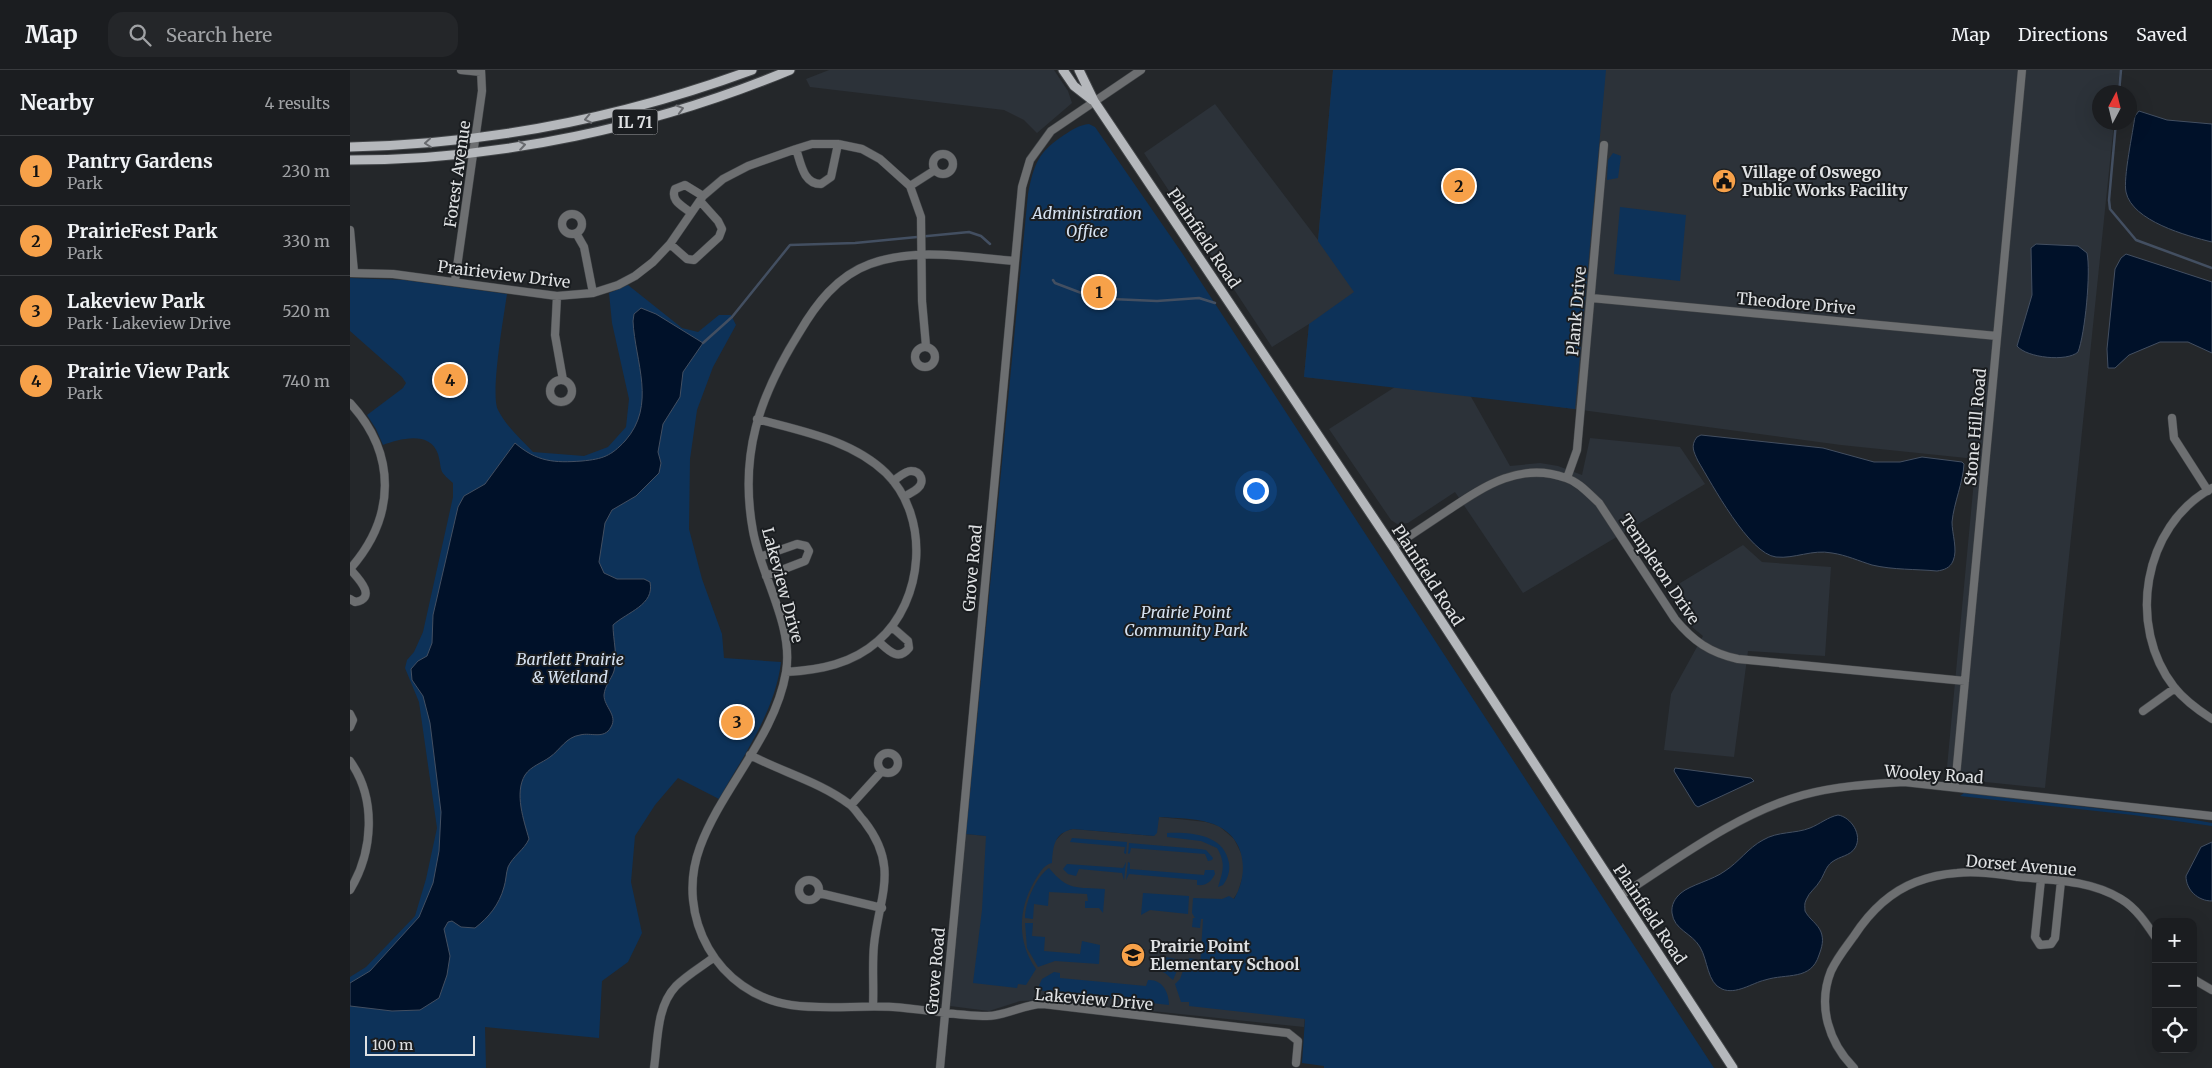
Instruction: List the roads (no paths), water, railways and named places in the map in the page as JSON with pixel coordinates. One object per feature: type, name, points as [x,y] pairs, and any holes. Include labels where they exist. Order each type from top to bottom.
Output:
[{"type":"main road","name":"IL 71","points":[[350,147],[476,138],[550,128],[614,114],[706,87],[752,70]]},
{"type":"main road","name":"IL 71","points":[[350,160],[474,152],[613,128],[712,99],[790,70]]},
{"type":"main road","name":"Plainfield Road","points":[[1063,70],[1074,86],[1094,101]]},
{"type":"main road","name":"Plainfield Road","points":[[1079,70],[1094,101],[1393,548],[1732,1068]]},
{"type":"street","points":[[461,70],[481,71]]},
{"type":"street","name":"Grove Road","points":[[940,1068],[1022,187],[1030,160],[1051,131],[1141,70]]},
{"type":"street","name":"Stone Hill Road","points":[[1954,787],[2022,70]]},
{"type":"street","name":"Forest Avenue","points":[[455,281],[482,91],[481,71]]},
{"type":"street","name":"Prairieview Drive","points":[[352,272],[455,281],[557,296],[593,293],[618,285],[635,276],[659,256],[670,244],[702,199],[717,183],[737,171],[796,149],[812,144],[838,144],[862,149],[880,159],[910,186],[922,217],[922,301],[926,346]]},
{"type":"street","points":[[796,149],[805,175],[809,180],[822,184],[831,178],[838,144]]},
{"type":"street","name":"Plank Drive","points":[[1567,478],[1577,450],[1604,145]]},
{"type":"street","points":[[910,186],[935,170]]},
{"type":"street","points":[[670,244],[687,259],[694,260],[720,236],[721,225],[702,199],[685,185],[675,189],[673,195],[675,200],[692,213]]},
{"type":"street","points":[[350,230],[352,272]]},
{"type":"street","points":[[576,234],[584,248],[593,293]]},
{"type":"street","name":"Lakeview Drive","points":[[1014,261],[923,253],[893,257],[867,265],[843,278],[827,293],[811,313],[771,381],[757,419],[751,450],[748,498],[760,557],[782,624],[787,649],[786,672],[772,716],[707,832],[695,861],[692,884],[694,911],[701,934],[713,958],[734,980],[760,997],[791,1005],[873,1006],[988,1016],[1032,1004],[1043,1004],[1288,1034],[1298,1041],[1296,1063]]},
{"type":"street","points":[[557,296],[555,335],[563,380]]},
{"type":"street","name":"Theodore Drive","points":[[1591,298],[1997,336]]},
{"type":"street","points":[[350,403],[364,418],[380,451],[385,494],[377,529],[366,550],[350,569],[365,586],[365,598],[355,602],[350,599]]},
{"type":"street","points":[[2172,418],[2174,438],[2210,490],[2188,508],[2172,526],[2158,547],[2149,573],[2146,602],[2148,627],[2154,648],[2175,688],[2187,701],[2212,719]]},
{"type":"street","points":[[757,419],[831,440],[853,449],[874,463],[893,481],[904,497],[913,523],[917,546],[915,573],[906,602],[892,627],[878,641],[861,653],[837,664],[815,670],[786,672]]},
{"type":"street","points":[[893,481],[909,471],[916,472],[921,476],[922,482],[919,487],[904,497]]},
{"type":"street","name":"Templeton Drive","points":[[1393,548],[1496,481],[1516,474],[1536,472],[1567,478],[1599,503],[1675,619],[1688,635],[1704,647],[1721,655],[1738,659],[1965,681]]},
{"type":"street","points":[[760,557],[797,544],[806,546],[809,551],[805,561],[766,576]]},
{"type":"street","points":[[878,641],[892,654],[899,656],[905,653],[909,648],[908,641],[892,627]]},
{"type":"street","points":[[2143,711],[2175,688]]},
{"type":"street","points":[[350,714],[353,720],[350,727]]},
{"type":"street","points":[[750,755],[821,787],[850,805],[870,830],[882,857],[885,888],[874,945],[873,1006]]},
{"type":"street","points":[[350,761],[362,784],[369,814],[368,842],[363,865],[350,890]]},
{"type":"street","points":[[850,805],[881,772]]},
{"type":"street","name":"Wooley Road","points":[[1620,896],[1681,856],[1749,816],[1802,795],[1855,785],[1904,782],[2212,816]]},
{"type":"street","name":"Dorset Avenue","points":[[1854,1068],[1837,1048],[1827,1022],[1825,997],[1831,971],[1873,910],[1901,890],[1938,876],[1974,872],[2041,879],[2097,888],[2121,899],[2144,920],[2152,932]]},
{"type":"street","points":[[2041,879],[2035,937],[2040,945],[2044,946],[2051,944],[2055,938],[2061,882]]},
{"type":"street","points":[[819,893],[882,908]]},
{"type":"street","points":[[654,1068],[660,1018],[669,994],[684,979],[713,958]]},
{"type":"street","points":[[2197,981],[2212,990]]},
{"type":"waterway","points":[[2120,85],[2121,70]]},
{"type":"waterway","points":[[2115,130],[2109,200],[2110,209],[2136,240],[2212,268]]},
{"type":"waterway","points":[[703,343],[732,317],[790,245],[855,243],[969,232],[981,236],[990,244]]},
{"type":"waterway","points":[[1053,280],[1055,283],[1084,294],[1111,299],[1157,301],[1199,298],[1215,303]]},
{"type":"place","name":"Village of Oswego Public Works Facility","points":[[1724,181]]},
{"type":"place","name":"PrairieFest Park","points":[[1459,186]]},
{"type":"place","name":"Pantry Gardens","points":[[1099,292]]},
{"type":"place","name":"Prairie View Park","points":[[450,380]]},
{"type":"place","name":"Lakeview Park","points":[[737,722]]},
{"type":"place","name":"Prairie Point Elementary School","points":[[1133,955]]},
{"type":"park label","name":"Administration Office","points":[[1087,222]]},
{"type":"park label","name":"Prairie Point Community Park","points":[[1186,621]]},
{"type":"park label","name":"Bartlett Prairie & Wetland","points":[[570,668]]}]
